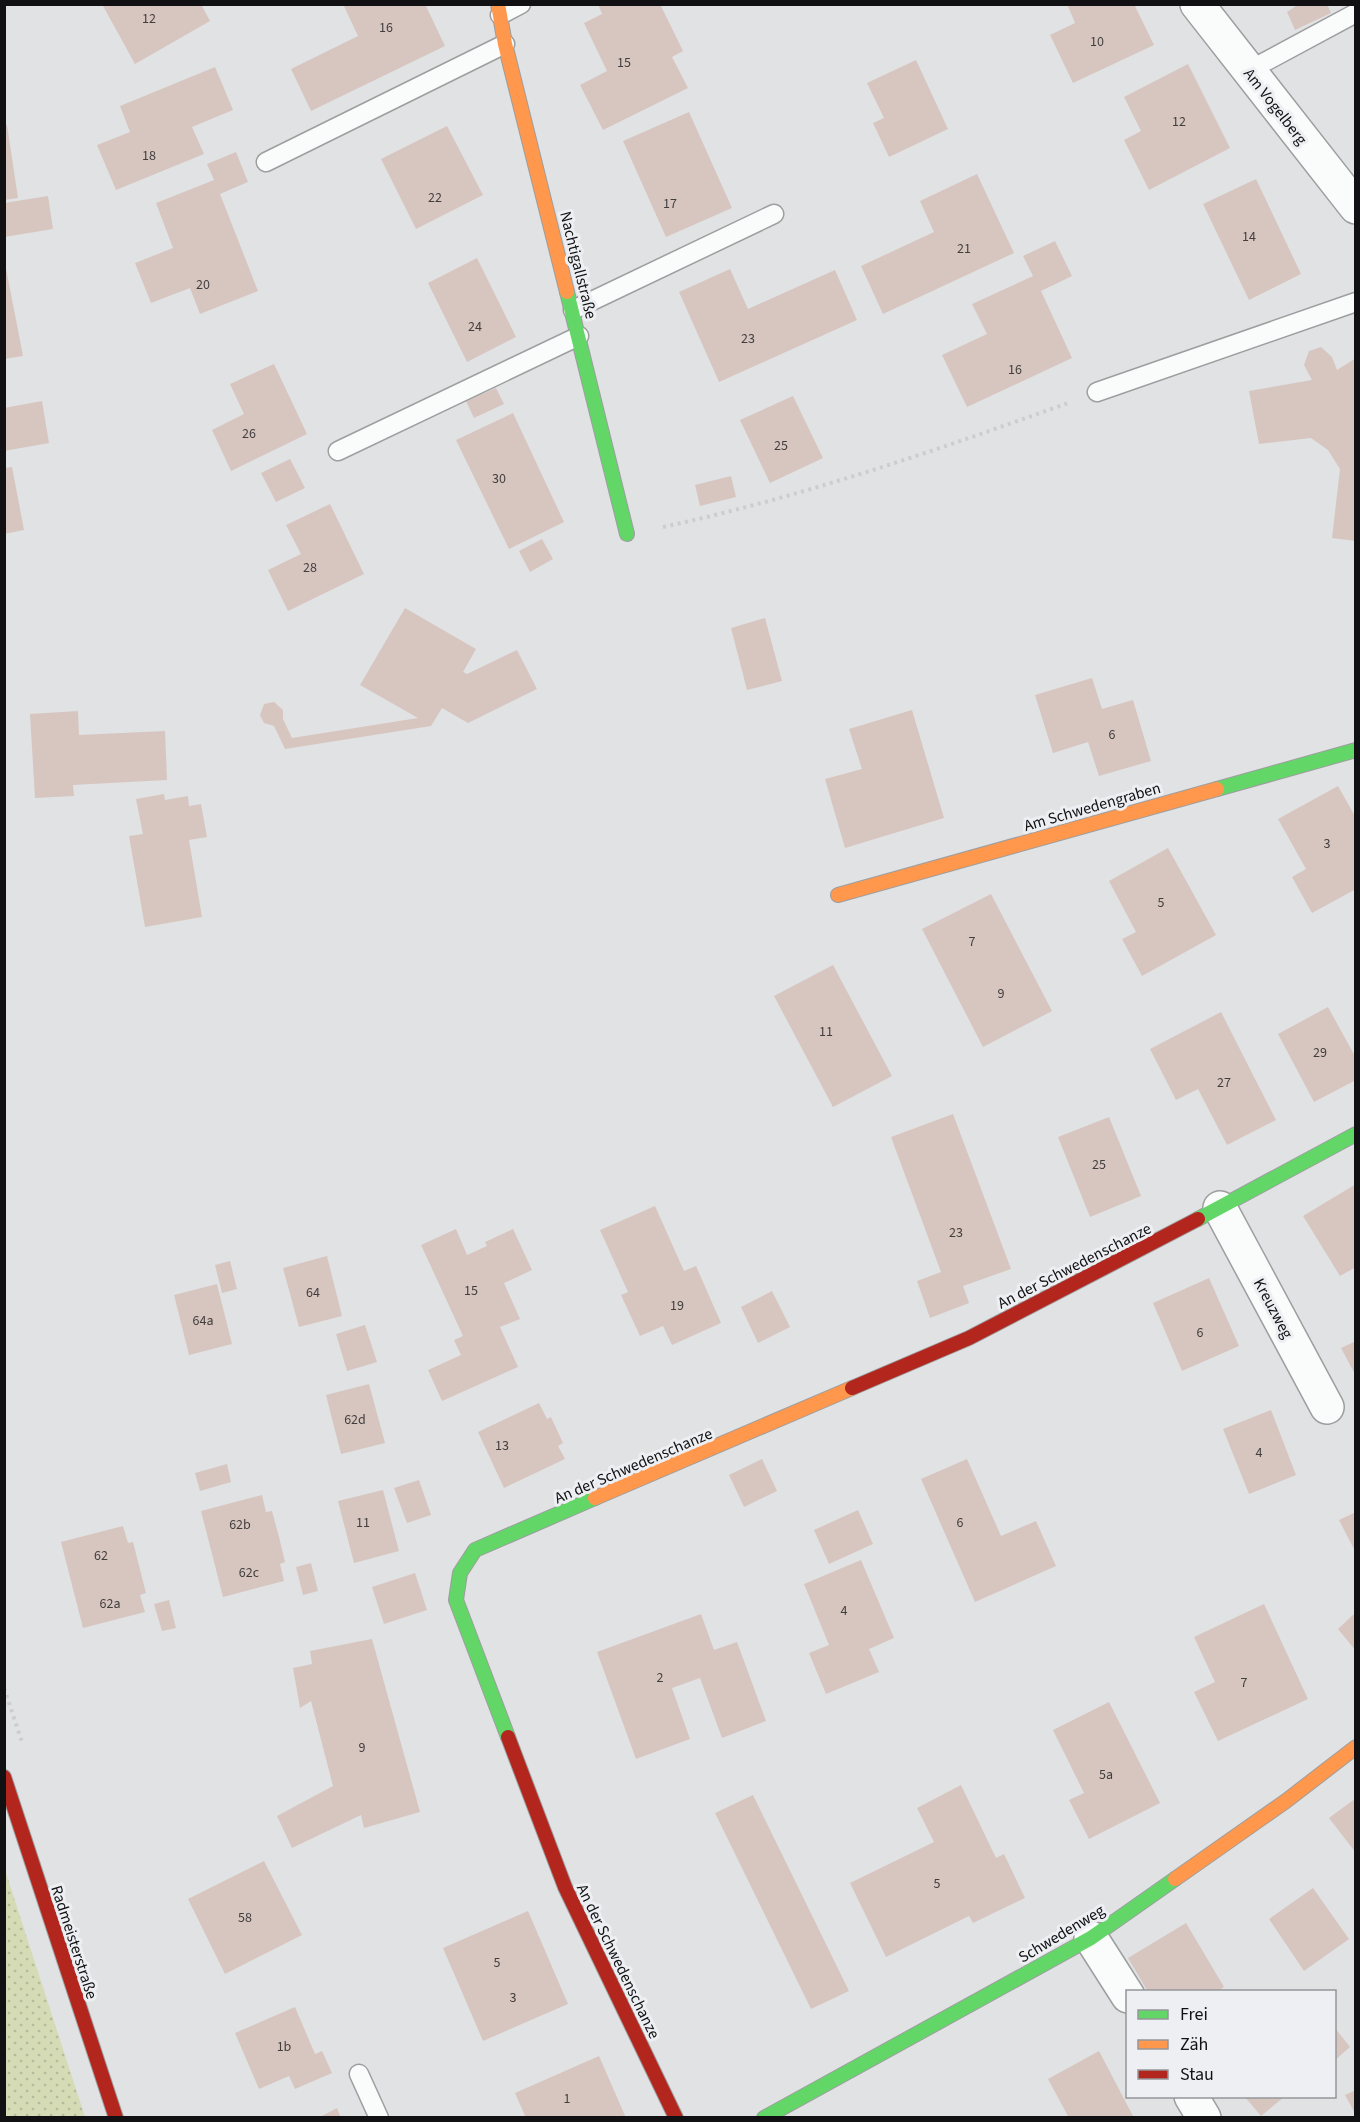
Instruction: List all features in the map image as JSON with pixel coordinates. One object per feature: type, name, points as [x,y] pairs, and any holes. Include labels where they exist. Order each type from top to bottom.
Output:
[{"type":"street","name":"Am Vogelberg","points":[[1197,4],[1356,207]]},
{"type":"street","name":"Nachtigallstraße","points":[[499,10],[505,44],[627,534]]},
{"type":"street","name":"Am Schwedengraben","points":[[838,895],[1356,750]]},
{"type":"street","name":"An der Schwedenschanze","points":[[676,2118],[565,1887],[456,1600],[460,1573],[475,1550],[969,1338],[1220,1208],[1356,1134]]},
{"type":"street","name":"Kreuzweg","points":[[1220,1208],[1327,1407]]},
{"type":"street","name":"Schwedenweg","points":[[764,2118],[1090,1938],[1286,1801],[1356,1747]]},
{"type":"street","name":"Radmeisterstraße","points":[[4,1777],[116,2118]]},
{"type":"street","points":[[1090,1938],[1126,1993]]},
{"type":"street","points":[[1192,2098],[1204,2118]]},
{"type":"lane","points":[[499,10],[521,4]]},
{"type":"lane","points":[[1248,71],[1356,13]]},
{"type":"lane","points":[[266,162],[505,44]]},
{"type":"lane","points":[[573,310],[774,214]]},
{"type":"lane","points":[[1097,392],[1356,302]]},
{"type":"lane","points":[[338,451],[579,336]]},
{"type":"lane","points":[[359,2073],[379,2118]]},
{"type":"path","points":[[627,534],[704,518],[901,463],[1097,392]]},
{"type":"path","points":[[4,1688],[9,1703]]},
{"type":"green space","points":[[5,1870],[85,2117],[5,2117]]},
{"type":"building","points":[[102,4],[201,4],[210,21],[135,64]]},
{"type":"building","points":[[343,4],[425,4],[445,46],[311,111],[291,69],[358,36]]},
{"type":"building","points":[[598,4],[660,4],[683,51],[672,57],[688,88],[603,130],[580,85],[607,71],[584,23],[602,14]]},
{"type":"building","points":[[1067,4],[1134,4],[1154,45],[1073,83],[1050,35],[1075,23]]},
{"type":"building","points":[[1299,4],[1327,4],[1331,13],[1295,30],[1287,12]]},
{"type":"building","points":[[916,60],[948,129],[889,157],[873,123],[884,118],[867,83]]},
{"type":"building","points":[[1188,64],[1230,148],[1149,190],[1124,140],[1141,131],[1124,97]]},
{"type":"building","points":[[215,67],[233,110],[192,127],[204,154],[116,190],[97,145],[130,132],[120,106]]},
{"type":"building","points":[[689,112],[732,208],[666,237],[623,141]]},
{"type":"building","points":[[4,125],[7,125],[18,198],[4,200]]},
{"type":"building","points":[[447,126],[483,195],[416,229],[381,159]]},
{"type":"building","points":[[236,152],[248,182],[220,194],[258,291],[200,314],[190,288],[151,303],[135,263],[173,248],[156,203],[214,180],[207,164]]},
{"type":"building","points":[[977,174],[1014,253],[883,314],[861,266],[934,232],[920,201]]},
{"type":"building","points":[[1256,179],[1301,274],[1249,300],[1203,204]]},
{"type":"building","points":[[48,196],[53,229],[4,237],[4,203]]},
{"type":"building","points":[[1055,241],[1072,276],[1041,291],[1072,358],[967,407],[942,355],[987,334],[972,304],[1033,276],[1023,256]]},
{"type":"building","points":[[4,258],[23,356],[4,359]]},
{"type":"building","points":[[477,258],[516,337],[467,362],[428,283]]},
{"type":"building","points":[[730,269],[748,309],[835,270],[857,320],[719,382],[679,292]]},
{"type":"building","points":[[1321,347],[1332,357],[1337,370],[1356,358],[1356,541],[1332,538],[1340,469],[1328,450],[1311,438],[1259,444],[1249,391],[1312,380],[1304,365],[1309,351]]},
{"type":"building","points":[[274,364],[307,434],[231,471],[212,430],[244,414],[230,384]]},
{"type":"building","points":[[496,388],[504,404],[474,418],[466,401]]},
{"type":"building","points":[[793,396],[823,458],[770,483],[740,420]]},
{"type":"building","points":[[42,401],[49,443],[4,451],[4,408]]},
{"type":"building","points":[[513,413],[564,522],[509,549],[456,440]]},
{"type":"building","points":[[290,459],[305,488],[276,502],[261,473]]},
{"type":"building","points":[[12,467],[24,530],[4,534],[4,468]]},
{"type":"building","points":[[731,476],[736,497],[700,506],[695,485]]},
{"type":"building","points":[[330,504],[364,574],[288,611],[268,570],[301,554],[286,525]]},
{"type":"building","points":[[542,539],[553,559],[530,572],[519,551]]},
{"type":"building","points":[[405,608],[476,649],[463,672],[467,674],[517,650],[537,689],[468,723],[442,708],[431,726],[285,749],[274,726],[264,723],[260,715],[264,704],[274,702],[283,710],[283,719],[292,738],[418,718],[360,685]]},
{"type":"building","points":[[765,618],[782,681],[747,690],[731,628]]},
{"type":"building","points":[[1092,678],[1102,709],[1133,700],[1151,761],[1099,776],[1088,742],[1053,753],[1035,695]]},
{"type":"building","points":[[912,710],[944,818],[845,848],[825,779],[862,769],[849,729]]},
{"type":"building","points":[[78,711],[79,735],[165,731],[167,780],[73,785],[74,796],[35,798],[30,714]]},
{"type":"building","points":[[1338,786],[1356,818],[1356,889],[1312,913],[1292,877],[1306,869],[1278,819]]},
{"type":"building","points":[[164,794],[165,800],[188,796],[189,806],[201,804],[207,837],[189,840],[202,917],[145,927],[129,836],[143,834],[136,799]]},
{"type":"building","points":[[1168,848],[1216,935],[1142,976],[1122,939],[1136,932],[1109,881]]},
{"type":"building","points":[[991,894],[1052,1011],[983,1047],[922,929]]},
{"type":"building","points":[[833,965],[892,1076],[833,1107],[774,996]]},
{"type":"building","points":[[1328,1007],[1356,1058],[1356,1080],[1314,1102],[1278,1034]]},
{"type":"building","points":[[1221,1012],[1276,1120],[1227,1145],[1198,1089],[1176,1100],[1150,1049]]},
{"type":"building","points":[[953,1114],[1011,1269],[963,1286],[969,1303],[930,1318],[917,1281],[941,1272],[891,1137]]},
{"type":"building","points":[[1109,1117],[1141,1196],[1090,1217],[1058,1137]]},
{"type":"building","points":[[1356,1184],[1356,1267],[1340,1276],[1303,1216]]},
{"type":"building","points":[[655,1206],[684,1271],[696,1266],[721,1323],[672,1345],[663,1326],[640,1336],[621,1295],[628,1292],[600,1230]]},
{"type":"building","points":[[456,1229],[467,1255],[487,1246],[485,1242],[513,1229],[532,1270],[504,1283],[520,1319],[500,1327],[518,1367],[442,1401],[428,1370],[461,1355],[454,1340],[463,1336],[421,1245]]},
{"type":"building","points":[[327,1256],[342,1316],[299,1327],[283,1268]]},
{"type":"building","points":[[230,1261],[237,1289],[222,1293],[215,1265]]},
{"type":"building","points":[[1209,1278],[1239,1346],[1182,1371],[1153,1303]]},
{"type":"building","points":[[217,1284],[232,1344],[189,1355],[174,1295]]},
{"type":"building","points":[[772,1291],[790,1327],[758,1343],[741,1307]]},
{"type":"building","points":[[365,1325],[377,1362],[347,1371],[336,1334]]},
{"type":"building","points":[[1356,1341],[1356,1376],[1341,1348]]},
{"type":"building","points":[[369,1384],[385,1443],[341,1454],[326,1395]]},
{"type":"building","points":[[539,1403],[547,1419],[551,1417],[563,1443],[558,1446],[565,1459],[504,1488],[478,1432]]},
{"type":"building","points":[[1271,1410],[1296,1475],[1249,1494],[1223,1429]]},
{"type":"building","points":[[762,1459],[777,1491],[744,1507],[729,1475]]},
{"type":"building","points":[[967,1459],[1001,1536],[1036,1521],[1056,1566],[975,1602],[921,1479]]},
{"type":"building","points":[[227,1464],[231,1482],[200,1491],[195,1473]]},
{"type":"building","points":[[419,1480],[431,1515],[407,1523],[394,1488]]},
{"type":"building","points":[[383,1490],[399,1551],[354,1563],[338,1501]]},
{"type":"building","points":[[262,1495],[266,1512],[272,1511],[279,1537],[285,1562],[280,1564],[284,1581],[223,1597],[201,1511]]},
{"type":"building","points":[[858,1510],[873,1544],[829,1564],[814,1530]]},
{"type":"building","points":[[1356,1512],[1356,1553],[1339,1520]]},
{"type":"building","points":[[123,1526],[128,1543],[133,1542],[146,1593],[140,1595],[145,1612],[83,1628],[61,1542]]},
{"type":"building","points":[[861,1560],[894,1638],[869,1649],[879,1672],[826,1694],[809,1653],[829,1645],[804,1584]]},
{"type":"building","points":[[311,1563],[318,1591],[303,1595],[296,1567]]},
{"type":"building","points":[[415,1573],[427,1610],[384,1624],[372,1587]]},
{"type":"building","points":[[169,1600],[176,1628],[162,1631],[154,1604]]},
{"type":"building","points":[[1264,1604],[1308,1699],[1218,1741],[1194,1692],[1215,1682],[1194,1637]]},
{"type":"building","points":[[1356,1612],[1356,1651],[1338,1629]]},
{"type":"building","points":[[701,1614],[714,1650],[737,1642],[766,1721],[722,1738],[700,1678],[672,1688],[690,1739],[636,1759],[597,1652]]},
{"type":"building","points":[[372,1639],[420,1812],[364,1828],[361,1815],[292,1848],[277,1816],[333,1786],[311,1701],[300,1708],[293,1668],[312,1664],[310,1651]]},
{"type":"building","points":[[1109,1702],[1160,1803],[1089,1839],[1069,1800],[1084,1793],[1053,1730]]},
{"type":"building","points":[[961,1785],[996,1858],[1004,1854],[1025,1898],[973,1923],[969,1916],[886,1957],[850,1883],[934,1842],[917,1808]]},
{"type":"building","points":[[753,1795],[849,1991],[811,2009],[715,1813]]},
{"type":"building","points":[[1356,1798],[1356,1853],[1329,1818]]},
{"type":"building","points":[[264,1861],[302,1935],[225,1974],[188,1899]]},
{"type":"building","points":[[1313,1888],[1349,1939],[1304,1971],[1269,1919]]},
{"type":"building","points":[[528,1911],[568,2004],[483,2041],[443,1948]]},
{"type":"building","points":[[1186,1923],[1224,1987],[1219,1990],[1147,1990],[1128,1958]]},
{"type":"building","points":[[295,2007],[315,2054],[322,2051],[332,2073],[295,2089],[289,2076],[259,2089],[235,2033]]},
{"type":"building","points":[[1336,2029],[1350,2047],[1336,2059]]},
{"type":"building","points":[[1099,2051],[1134,2118],[1069,2118],[1048,2079]]},
{"type":"building","points":[[599,2056],[626,2118],[526,2118],[515,2093]]},
{"type":"building","points":[[1356,2090],[1356,2115],[1345,2095]]},
{"type":"building","points":[[1246,2098],[1283,2098],[1261,2116]]},
{"type":"building","points":[[337,2108],[341,2118],[318,2118]]},
{"type":"traffic: fast","points":[[567,292],[627,534]]},
{"type":"traffic: fast","points":[[1217,789],[1356,750]]},
{"type":"traffic: fast","points":[[1198,1219],[1356,1134]]},
{"type":"traffic: fast","points":[[508,1737],[456,1600],[460,1573],[475,1550],[595,1498]]},
{"type":"traffic: fast","points":[[764,2118],[1091,1938],[1175,1879]]},
{"type":"traffic: slow","points":[[498,4],[505,44],[567,292]]},
{"type":"traffic: slow","points":[[838,895],[1217,789]]},
{"type":"traffic: slow","points":[[595,1498],[852,1388]]},
{"type":"traffic: slow","points":[[1175,1879],[1286,1801],[1356,1747]]},
{"type":"traffic: jam","points":[[852,1388],[969,1338],[1198,1219]]},
{"type":"traffic: jam","points":[[508,1737],[565,1887],[676,2118]]},
{"type":"traffic: jam","points":[[4,1777],[116,2118]]}]
